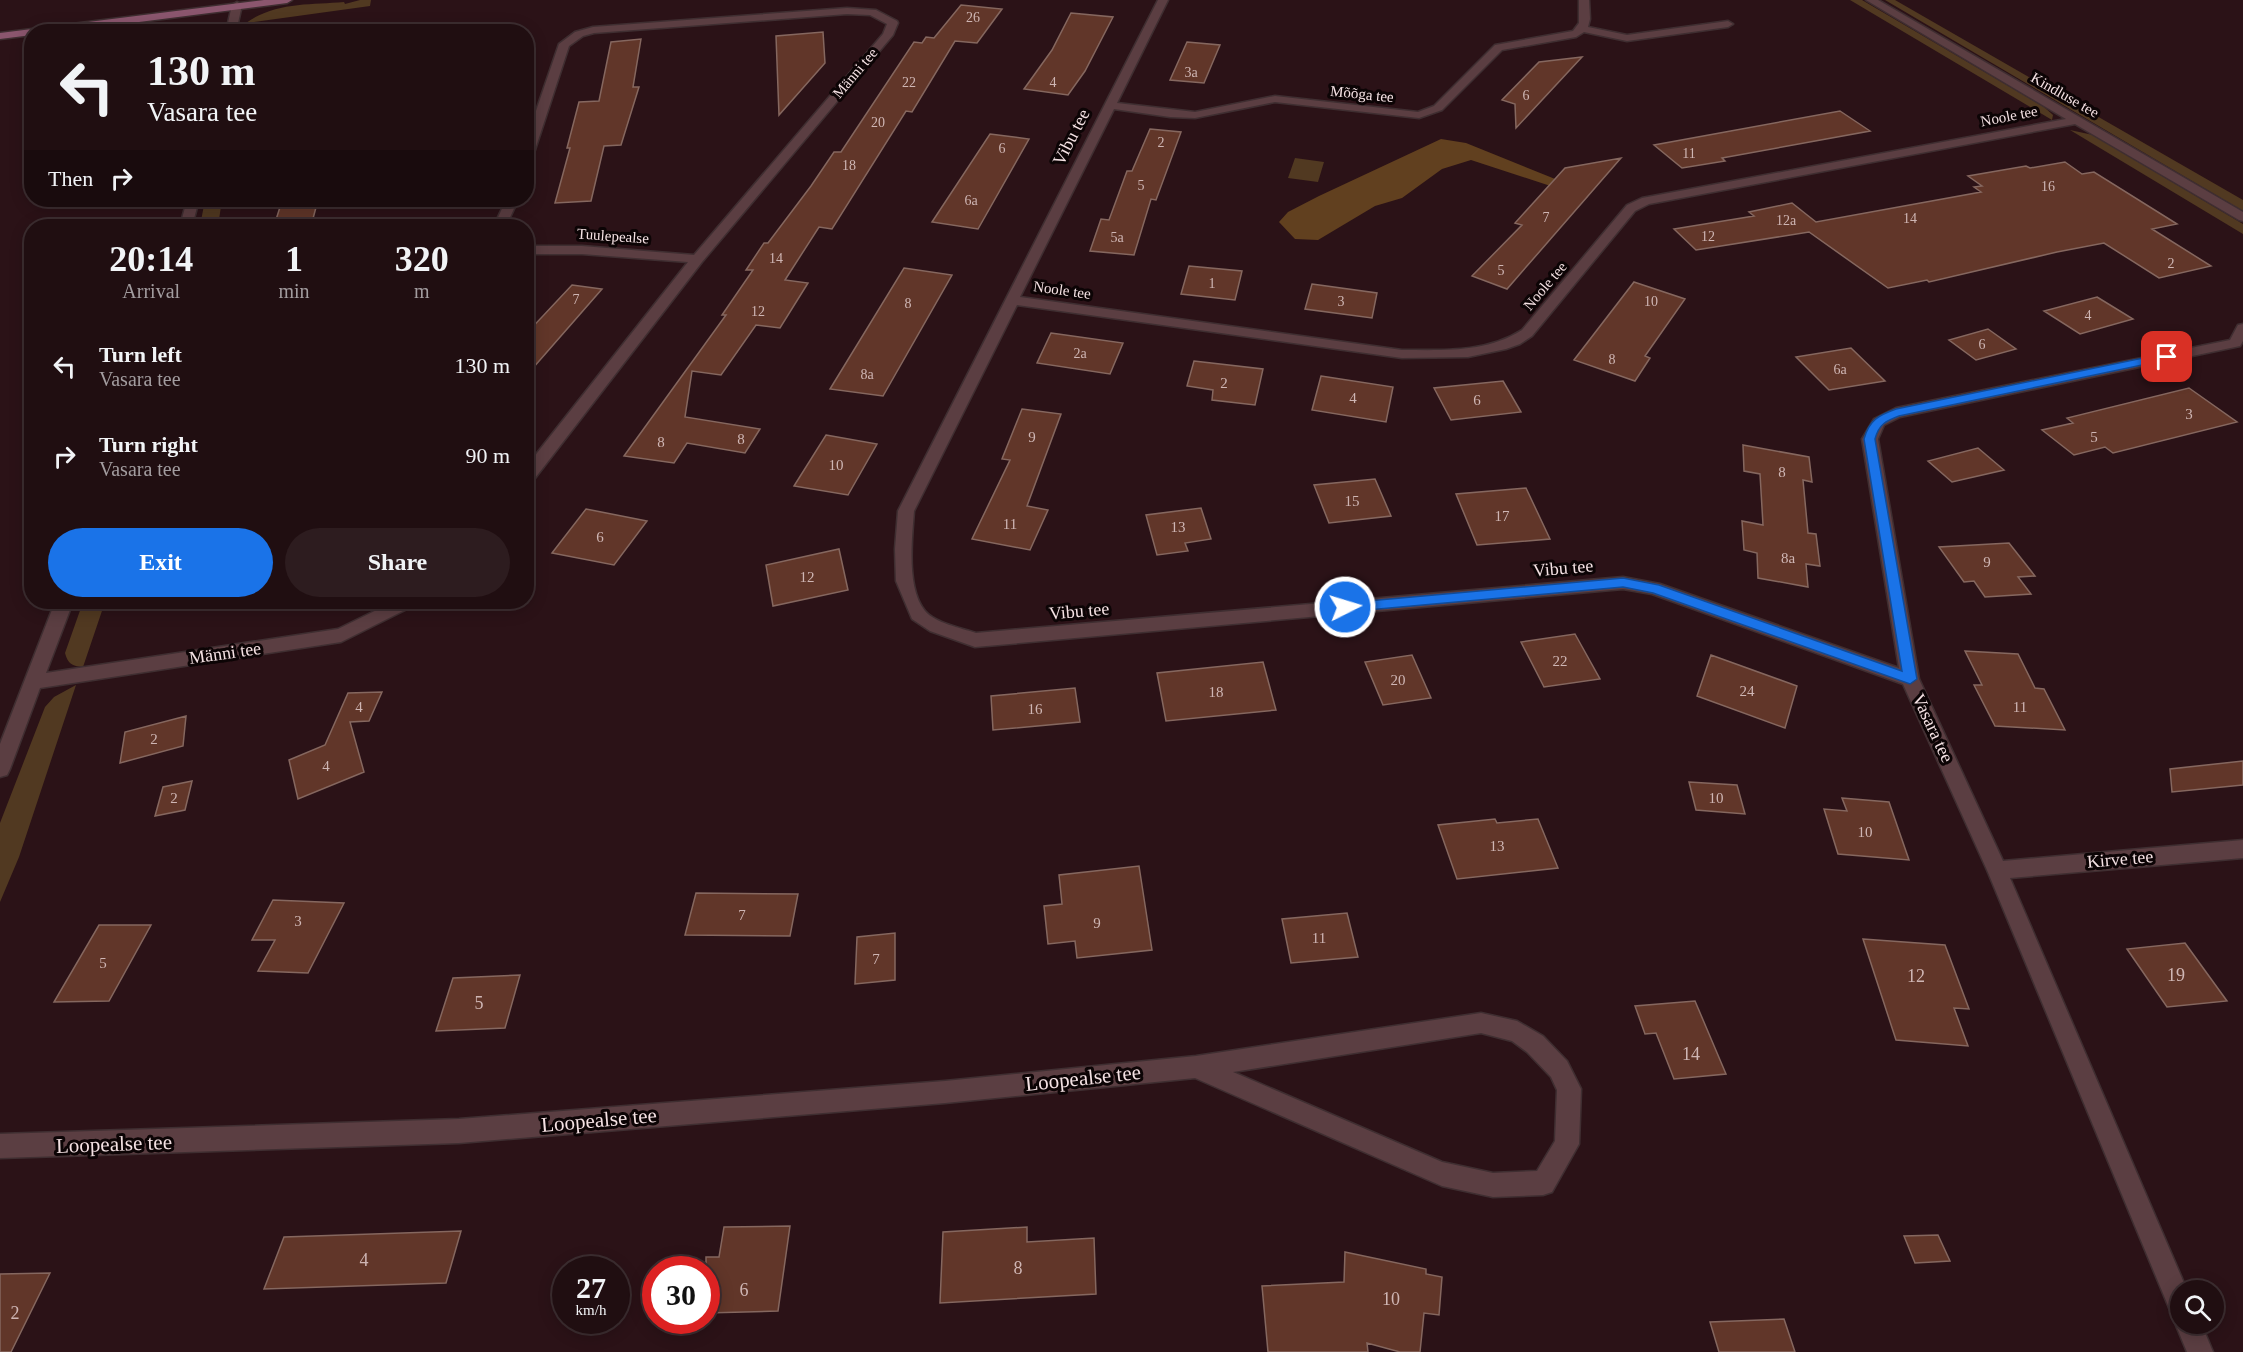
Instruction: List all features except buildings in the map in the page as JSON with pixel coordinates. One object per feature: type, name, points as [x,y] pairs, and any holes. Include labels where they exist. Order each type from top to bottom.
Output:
[{"type":"street","points":[[93,24],[287,0]]},
{"type":"street","name":"Vibu tee","points":[[1163,0],[906,511],[903,549],[904,581],[918,615],[936,626],[975,640],[1623,583],[1654,588],[1910,679]]},
{"type":"street","points":[[1583,29],[1586,21],[1584,0]]},
{"type":"street","name":"Kindluse tee","points":[[1871,0],[2243,217]]},
{"type":"street","points":[[233,24],[237,5]]},
{"type":"street","name":"Männi tee","points":[[534,135],[564,44],[579,34],[592,30],[847,11],[872,12],[893,23],[888,34],[697,259],[534,468]]},
{"type":"street","name":"Mõõga tee","points":[[1109,105],[1190,115],[1208,114],[1255,101],[1275,99],[1419,115],[1438,108],[1499,47],[1576,34],[1583,29],[1627,38],[1728,24]]},
{"type":"street","points":[[0,36],[24,33]]},
{"type":"street","name":"Noole tee","points":[[1012,300],[1402,354],[1433,354],[1500,348],[1515,343],[1527,333],[1631,208],[1646,201],[2077,120]]},
{"type":"street","name":"Tuulepealse","points":[[534,250],[582,250],[697,259]]},
{"type":"street","name":"Vasara tee","points":[[2170,1280],[1997,870],[1910,679],[1870,439],[1873,427],[1880,420],[1896,413],[2240,341]]},
{"type":"street","points":[[0,769],[61,609]]},
{"type":"street","name":"Männi tee","points":[[34,681],[341,635],[393,609]]},
{"type":"street","name":"Kirve tee","points":[[1997,870],[2243,849]]},
{"type":"street","name":"Loopealse tee","points":[[0,1146],[459,1131],[934,1093],[1196,1067],[1481,1023],[1517,1032],[1535,1044],[1559,1069],[1569,1089],[1567,1144],[1543,1183],[1493,1185],[1431,1170],[1196,1067]]},
{"type":"street","points":[[2193,1334],[2200,1352]]},
{"type":"shaded area","points":[[371,0],[370,6],[246,23],[257,16],[281,8],[306,4],[344,2],[345,4]]},
{"type":"shaded area","points":[[1850,0],[1862,0],[2044,107],[2053,115],[2052,120]]},
{"type":"shaded area","points":[[1885,0],[1895,0],[2243,200],[2243,211]]},
{"type":"shaded area","points":[[2070,130],[2093,135],[2243,224],[2243,234]]},
{"type":"shaded area","points":[[1441,139],[1466,143],[1590,193],[1587,198],[1471,160],[1442,169],[1402,198],[1375,206],[1318,240],[1295,239],[1279,222],[1288,212],[1319,196]]},
{"type":"shaded area","points":[[1295,158],[1324,162],[1318,182],[1288,178]]},
{"type":"shaded area","points":[[204,207],[221,207],[219,219],[201,219]]},
{"type":"shaded area","points":[[81,609],[103,609],[83,667],[71,664],[65,653]]},
{"type":"shaded area","points":[[76,685],[19,857],[0,902],[0,823],[45,707],[54,697]]},
{"type":"route","points":[[1345,607],[1623,583],[1654,588],[1910,679],[1870,439],[1873,427],[1880,420],[1896,413],[2167,357]]}]
